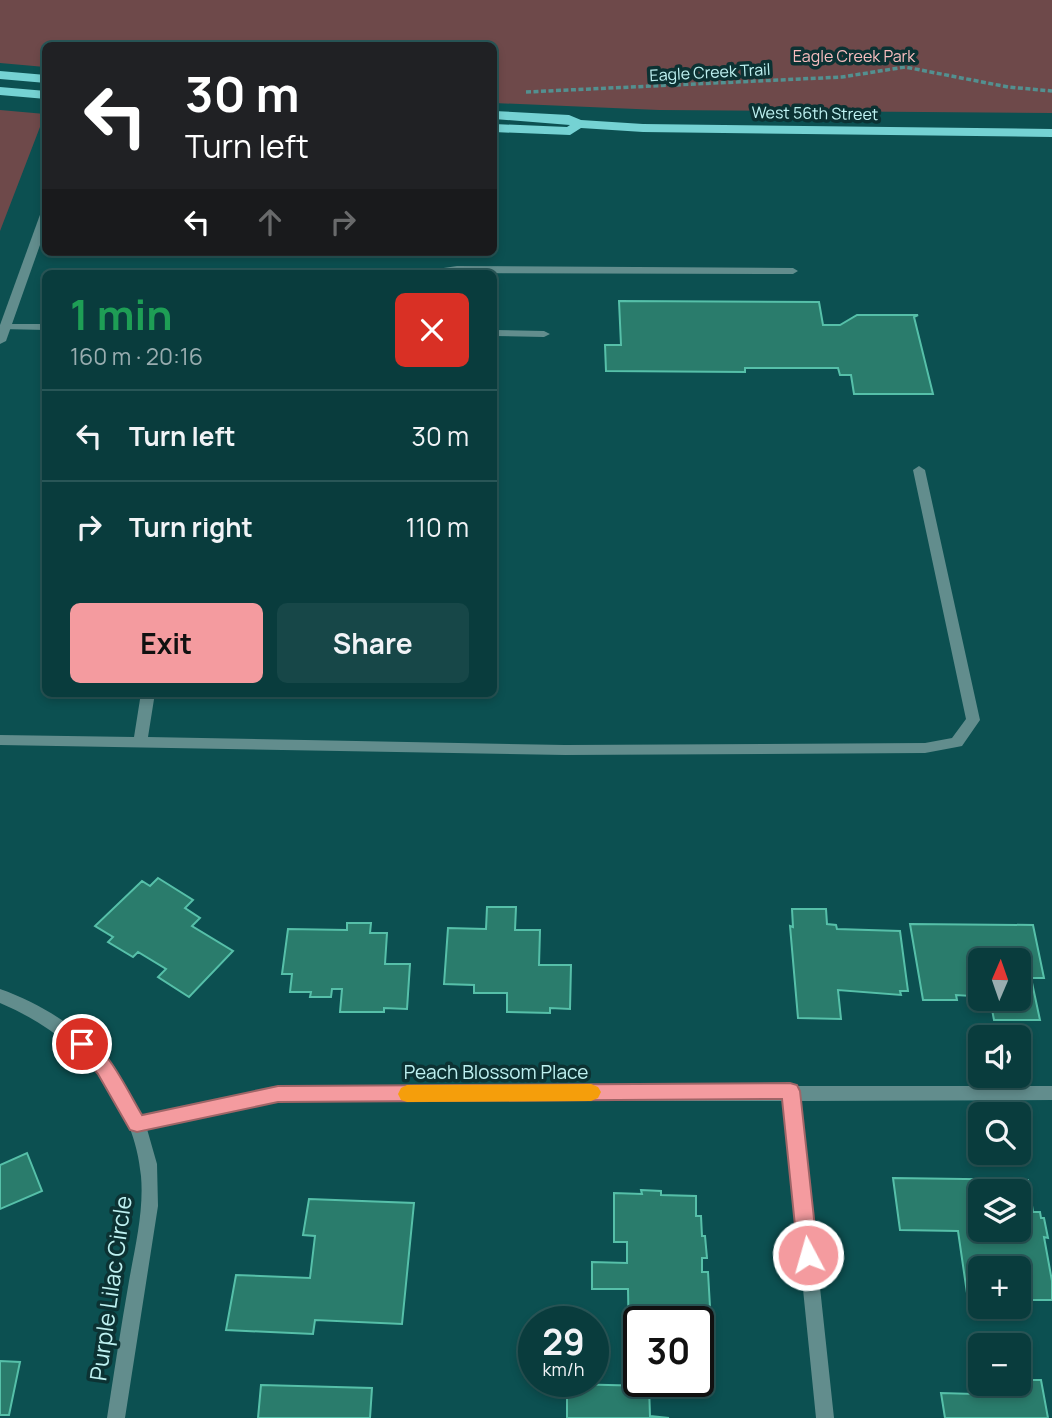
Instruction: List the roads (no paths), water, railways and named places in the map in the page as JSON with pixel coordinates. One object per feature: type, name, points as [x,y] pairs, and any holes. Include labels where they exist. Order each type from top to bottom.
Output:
[{"type":"main road","points":[[0,75],[42,79]]},
{"type":"main road","points":[[0,92],[42,95]]},
{"type":"main road","name":"West 56th Street","points":[[497,115],[569,119],[578,124],[643,128],[1052,133]]},
{"type":"main road","name":"West 56th Street","points":[[497,128],[570,131],[578,124]]},
{"type":"street","points":[[0,341],[42,223]]},
{"type":"street","points":[[450,270],[793,271]]},
{"type":"street","points":[[5,327],[42,327]]},
{"type":"street","points":[[497,333],[544,334]]},
{"type":"street","points":[[0,740],[565,750],[925,748],[957,742],[973,720],[919,470]]},
{"type":"street","points":[[140,743],[147,697]]},
{"type":"street","points":[[0,996],[70,1033],[94,1055],[114,1082],[137,1124]]},
{"type":"street","points":[[790,1091],[825,1418]]},
{"type":"street","name":"Peach Blossom Place","points":[[137,1124],[278,1094],[790,1091],[1052,1093]]},
{"type":"street","name":"Purple Lilac Circle","points":[[116,1418],[149,1211],[148,1164],[137,1124]]},
{"type":"park label","name":"Eagle Creek Park","points":[[854,56]]}]
